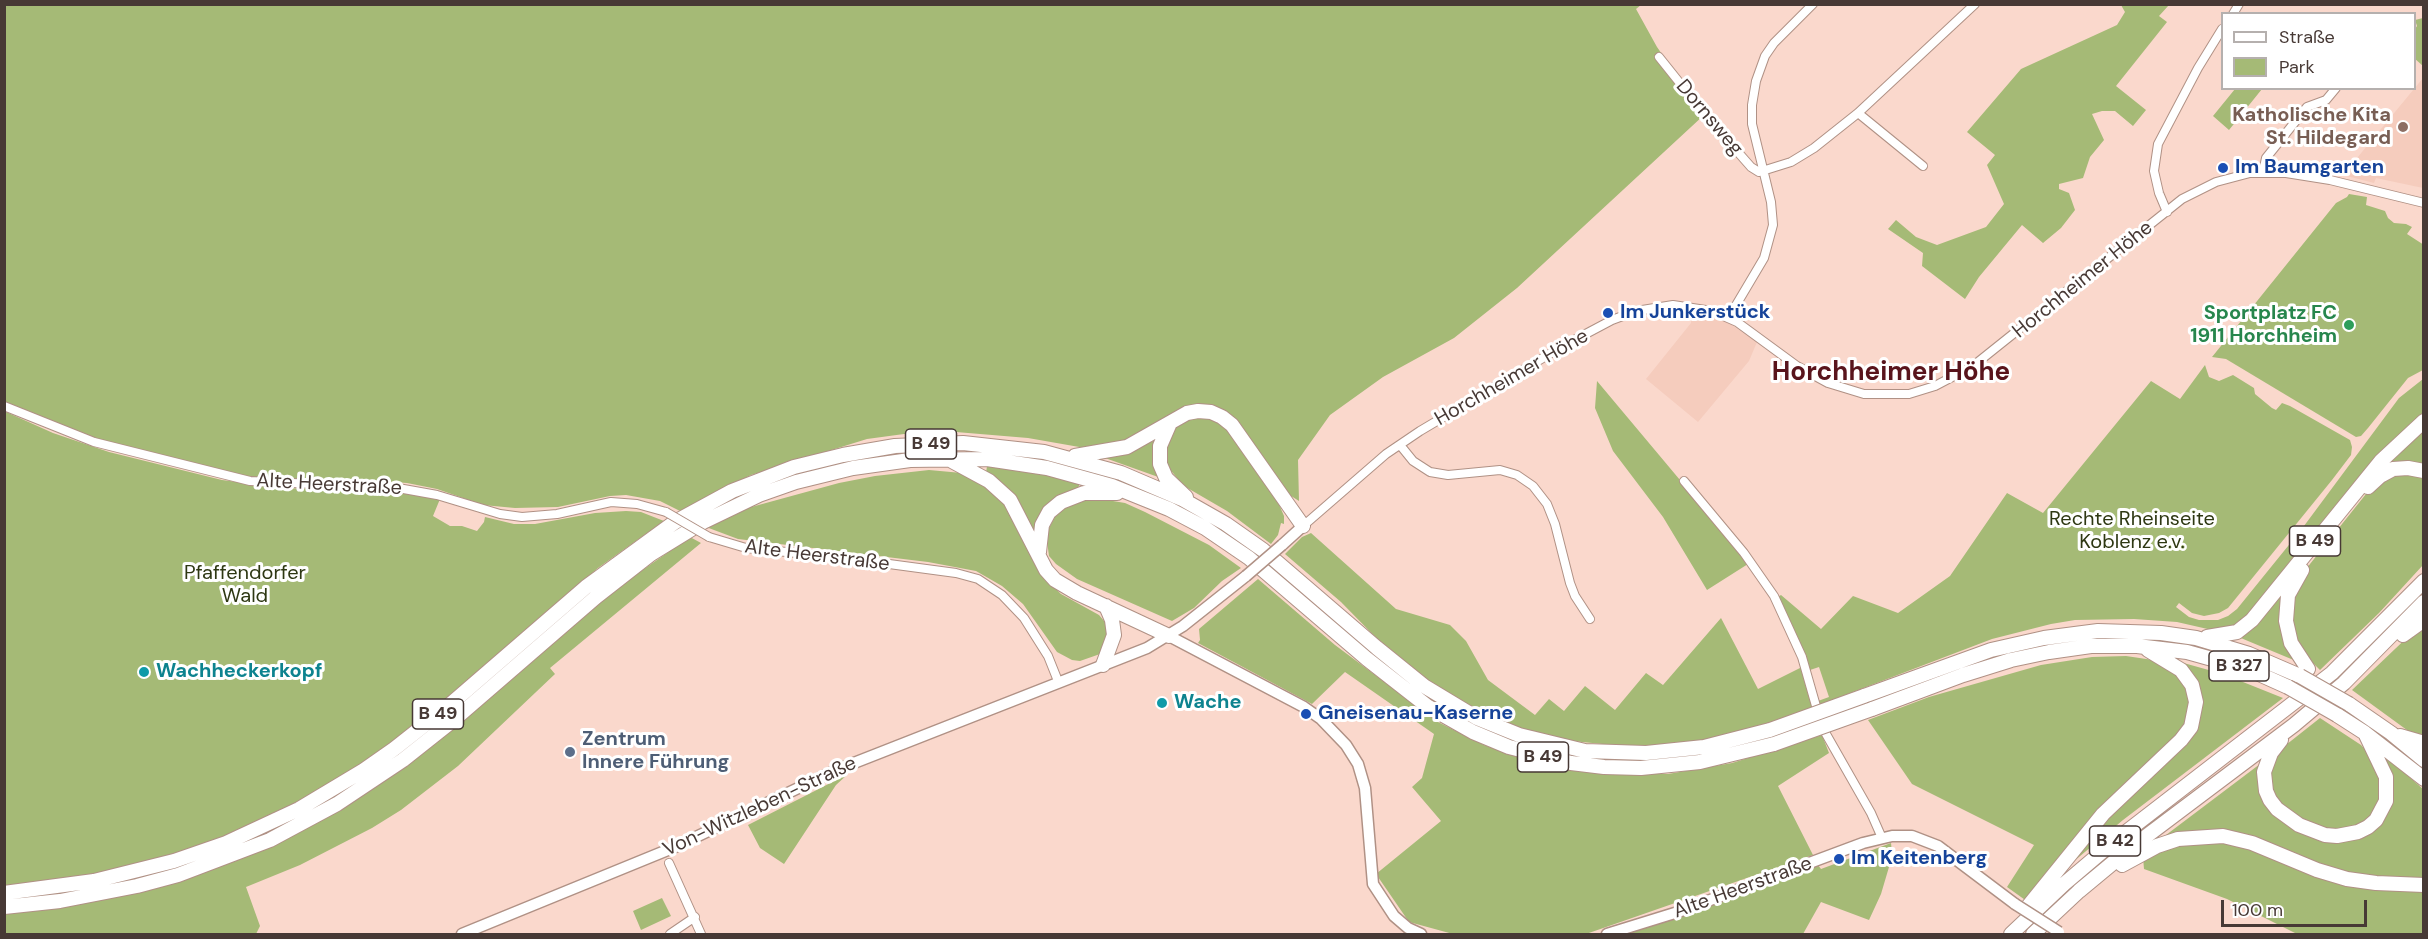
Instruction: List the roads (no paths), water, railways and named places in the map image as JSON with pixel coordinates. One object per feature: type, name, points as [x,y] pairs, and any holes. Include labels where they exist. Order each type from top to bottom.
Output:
[{"type":"highway","points":[[1067,457],[1110,452],[1127,447],[1182,415],[1198,411],[1217,414],[1227,420],[1303,526]]},
{"type":"highway","name":"B 49","points":[[2196,638],[2232,634],[2246,626],[2381,461],[2424,421]]},
{"type":"highway","points":[[1170,422],[1160,446],[1162,469],[1170,482],[1196,506]]},
{"type":"highway","name":"B 49","points":[[4,893],[94,881],[174,861],[226,843],[299,809],[394,749],[446,708],[586,587],[651,538],[699,508],[768,477],[832,457],[880,448],[963,443],[1003,446],[1067,457],[1135,478],[1196,506],[1263,550],[1424,686],[1458,707],[1498,727],[1565,747],[1625,754],[1704,747],[1770,730],[1991,650],[2044,638],[2098,631],[2130,631],[2196,638],[2304,673]]},
{"type":"highway","name":"B 49","points":[[4,907],[60,901],[137,886],[178,875],[270,840],[337,804],[395,765],[456,718],[596,597],[651,554],[703,522],[759,495],[812,478],[880,464],[944,458],[987,459],[1047,468],[1132,493],[1188,519],[1237,549],[1411,694],[1460,725],[1491,740],[1553,759],[1619,768],[1691,764],[1774,744],[1963,675],[2011,660],[2069,648],[2137,646]]},
{"type":"highway","points":[[944,458],[980,475],[1003,493],[1016,508],[1046,570],[1055,580],[1169,636]]},
{"type":"highway","points":[[2424,471],[2400,468],[2380,476],[2366,490],[2294,581],[2286,603],[2287,629],[2304,673],[2391,733],[2424,760]]},
{"type":"highway","points":[[1039,554],[1042,525],[1049,512],[1061,502],[1092,492],[1132,493]]},
{"type":"highway","points":[[2382,625],[2424,571]]},
{"type":"highway","name":"B 42","points":[[2011,934],[2104,850],[2332,674],[2424,581]]},
{"type":"highway","name":"B 42","points":[[2033,934],[2079,891],[2132,847],[2294,725],[2355,674],[2424,602]]},
{"type":"highway","points":[[1103,665],[1114,635],[1112,620],[1106,606]]},
{"type":"highway","points":[[2355,674],[2424,620]]},
{"type":"highway","points":[[2006,934],[2015,920],[2046,886],[2103,814],[2181,740],[2191,727],[2196,702],[2192,685],[2187,677],[2166,659],[2137,646]]},
{"type":"highway","name":"B 327","points":[[2137,646],[2173,649],[2218,659],[2248,669],[2288,687],[2365,733],[2424,779]]},
{"type":"highway","points":[[2294,725],[2271,753],[2266,763],[2264,782],[2266,791],[2277,809],[2287,817],[2299,825],[2325,835],[2348,835],[2368,827],[2376,820],[2386,801],[2386,777],[2365,733]]},
{"type":"highway","points":[[2391,733],[2424,743]]},
{"type":"highway","points":[[2079,891],[2157,846],[2178,839],[2211,836],[2252,843],[2317,870],[2347,879],[2424,885]]},
{"type":"street","points":[[1729,317],[1760,267],[1770,243],[1773,225],[1772,209],[1752,124],[1756,81],[1774,43],[1813,4]]},
{"type":"street","points":[[1764,171],[1782,166],[1804,154],[1858,112],[1975,4]]},
{"type":"street","points":[[2167,212],[2159,193],[2154,171],[2158,144],[2198,68],[2221,32]]},
{"type":"street","name":"Dornsweg","points":[[1659,57],[1751,166],[1759,172],[1764,171]]},
{"type":"street","points":[[2263,172],[2266,158],[2307,107],[2326,100],[2334,90]]},
{"type":"street","points":[[1858,112],[1923,166]]},
{"type":"street","name":"Horchheimer Höhe","points":[[1169,636],[1282,546],[1386,454],[1466,402],[1563,346],[1618,318],[1658,307],[1695,307],[1729,317],[1797,366],[1837,387],[1873,395],[1918,392],[1944,382],[1983,360],[2182,199],[2208,185],[2241,175],[2263,172],[2286,173],[2330,180],[2424,203]]},
{"type":"street","name":"Alte Heerstraße","points":[[4,406],[94,442],[250,481],[398,488],[437,495],[500,514],[522,517],[544,517],[611,502],[638,504],[666,512],[709,537],[746,548],[956,573],[978,579],[1002,595],[1024,618],[1048,656],[1058,681]]},
{"type":"street","points":[[1400,445],[1413,461],[1430,472],[1448,475],[1495,469],[1517,475],[1533,486],[1547,504],[1555,524],[1570,583],[1575,596],[1590,619]]},
{"type":"street","points":[[1684,482],[1744,552],[1770,590],[1802,657],[1816,706]]},
{"type":"street","points":[[1058,681],[1147,648],[1169,636],[1304,707],[1322,719],[1347,745],[1358,764],[1365,788],[1373,884],[1394,916],[1408,928],[1420,934]]},
{"type":"street","name":"Von-Witzleben-Straße","points":[[462,934],[675,847],[836,770],[1058,681]]},
{"type":"street","points":[[1826,734],[1882,837]]},
{"type":"street","name":"Alte Heerstraße","points":[[1607,934],[1678,912],[1882,837],[1912,836],[1931,842],[2015,904],[2061,933]]},
{"type":"street","points":[[669,863],[701,934]]},
{"type":"street","points":[[670,934],[695,917]]},
{"type":"place","name":"Katholische Kita St. Hildegard","points":[[2403,127]]},
{"type":"place","name":"Im Baumgarten","points":[[2223,168]]},
{"type":"place","name":"Im Junkerstück","points":[[1608,313]]},
{"type":"place","name":"Sportplatz FC 1911 Horchheim","points":[[2349,325]]},
{"type":"place","name":"Wachheckerkopf","points":[[144,672]]},
{"type":"place","name":"Wache","points":[[1162,703]]},
{"type":"place","name":"Gneisenau-Kaserne","points":[[1306,714]]},
{"type":"place","name":"Zentrum Innere Führung","points":[[570,752]]},
{"type":"place","name":"Im Keitenberg","points":[[1839,859]]},
{"type":"district","name":"Horchheimer Höhe","points":[[1891,373]]},
{"type":"park label","name":"Rechte Rheinseite Koblenz e.v.","points":[[2132,532]]},
{"type":"park label","name":"Pfaffendorfer Wald","points":[[245,586]]}]
